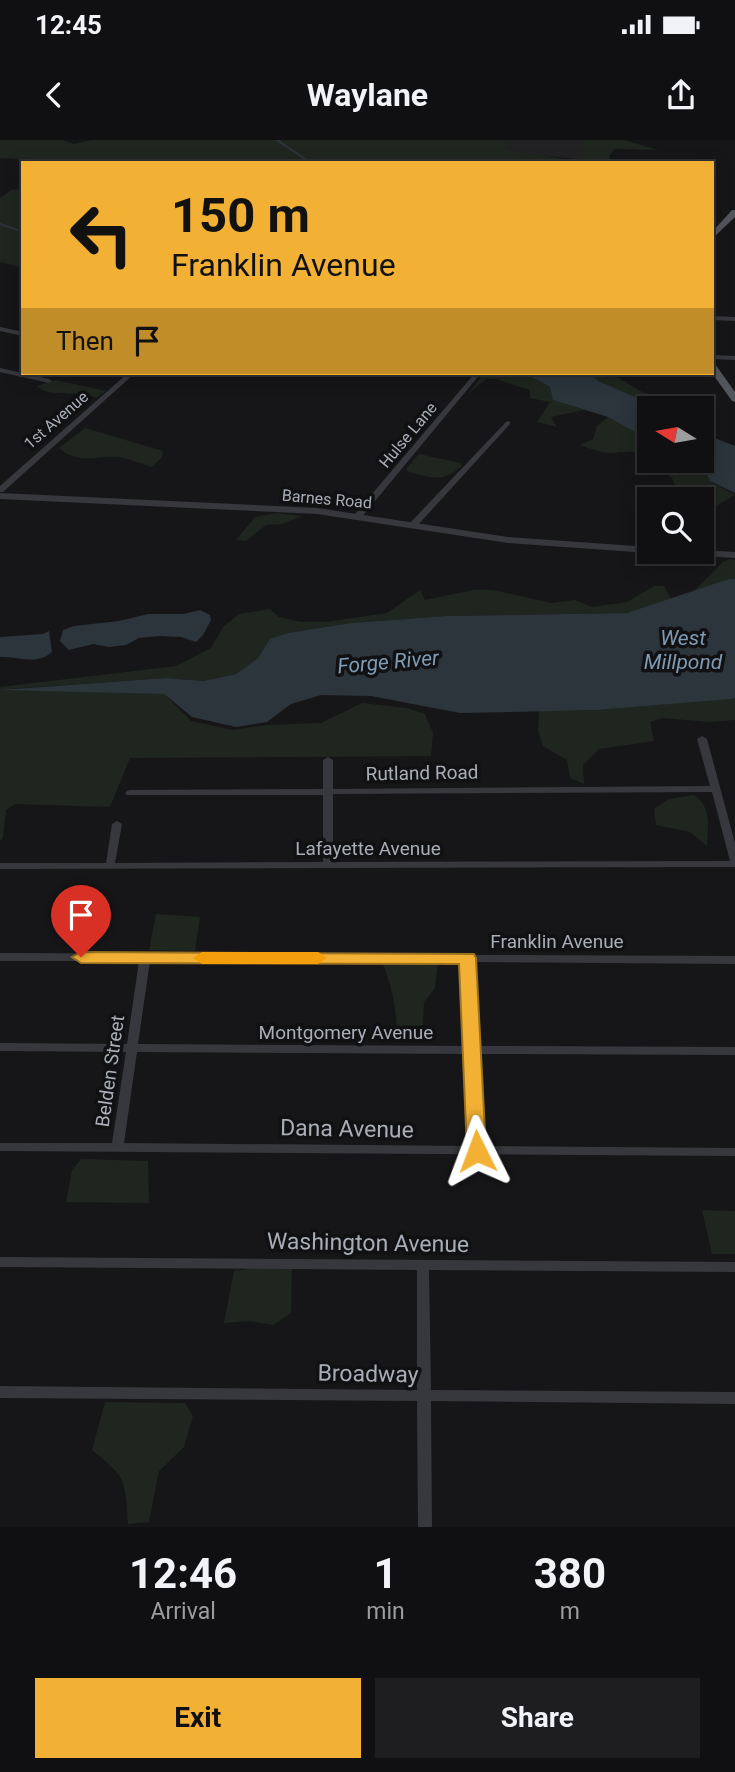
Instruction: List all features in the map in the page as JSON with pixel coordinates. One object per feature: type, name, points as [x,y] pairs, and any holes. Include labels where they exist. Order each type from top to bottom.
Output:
[{"type":"main road","points":[[714,235],[735,212]]},
{"type":"main road","points":[[714,369],[735,400]]},
{"type":"street","points":[[714,318],[735,319]]},
{"type":"street","points":[[0,329],[21,334]]},
{"type":"street","points":[[714,357],[735,358]]},
{"type":"street","points":[[0,370],[21,375]]},
{"type":"street","points":[[22,375],[49,381]]},
{"type":"street","name":"1st Avenue","points":[[0,490],[130,375]]},
{"type":"street","name":"Hulse Lane","points":[[358,516],[476,375]]},
{"type":"street","points":[[413,525],[508,424]]},
{"type":"street","name":"Barnes Road","points":[[0,496],[314,511],[508,540],[637,549]]},
{"type":"street","points":[[714,554],[735,555]]},
{"type":"street","points":[[702,739],[735,863]]},
{"type":"street","points":[[328,760],[328,865]]},
{"type":"street","name":"Rutland Road","points":[[130,793],[714,789]]},
{"type":"street","points":[[110,865],[117,824]]},
{"type":"street","name":"Lafayette Avenue","points":[[0,866],[735,863]]},
{"type":"street","name":"Franklin Avenue","points":[[0,957],[735,960]]},
{"type":"street","name":"Belden Street","points":[[117,1148],[145,958]]},
{"type":"street","points":[[468,958],[477,1151]]},
{"type":"street","name":"Montgomery Avenue","points":[[0,1047],[735,1051]]},
{"type":"street","name":"Dana Avenue","points":[[0,1147],[735,1152]]},
{"type":"street","name":"Washington Avenue","points":[[0,1262],[735,1267]]},
{"type":"street","points":[[423,1264],[425,1527]]},
{"type":"street","name":"Broadway","points":[[0,1392],[735,1398]]},
{"type":"shaded area","points":[[0,140],[62,140],[74,144],[91,140],[508,140],[507,150],[573,160],[583,152],[584,140],[624,140],[658,150],[614,149],[609,157],[611,161],[62,161],[0,158]]},
{"type":"shaded area","points":[[504,140],[613,140],[603,161],[503,151]]},
{"type":"shaded area","points":[[21,188],[21,267],[0,262],[0,198],[11,190]]},
{"type":"shaded area","points":[[482,375],[528,375],[550,387],[554,400],[584,410],[551,417],[557,427],[537,422],[550,402],[530,398],[530,390],[496,379],[486,379],[468,394]]},
{"type":"shaded area","points":[[593,375],[614,375],[642,392],[660,396],[637,396],[637,399],[597,381]]},
{"type":"shaded area","points":[[56,380],[106,391],[96,398],[50,392],[37,386]]},
{"type":"shaded area","points":[[608,417],[637,433],[637,453],[606,453],[580,445],[593,439],[597,426]]},
{"type":"shaded area","points":[[85,428],[163,451],[162,457],[152,467],[119,457],[80,458],[59,448]]},
{"type":"shaded area","points":[[419,454],[460,463],[462,466],[455,472],[436,478],[408,472],[406,469]]},
{"type":"shaded area","points":[[666,473],[706,473],[710,481],[735,495],[714,507],[714,487],[676,487]]},
{"type":"shaded area","points":[[276,513],[303,516],[282,524],[266,525],[246,541],[236,540],[255,517]]},
{"type":"shaded area","points":[[735,560],[735,579],[692,593],[723,562]]},
{"type":"shaded area","points":[[654,586],[664,586],[672,600],[627,613],[447,616],[351,623],[288,633],[271,639],[258,658],[236,674],[203,681],[166,678],[9,689],[164,694],[191,721],[233,730],[266,725],[321,723],[362,703],[407,708],[425,714],[433,733],[431,756],[130,758],[110,807],[15,804],[6,810],[3,837],[0,841],[0,687],[176,666],[211,648],[223,627],[239,614],[270,609],[279,617],[302,622],[326,622],[387,613],[420,590],[425,600],[473,590],[493,590],[551,603],[575,600],[592,607],[627,602]]},
{"type":"shaded area","points":[[735,698],[735,720],[708,722],[662,718],[650,722],[654,741],[599,749],[583,765],[584,784],[570,778],[567,760],[543,746],[538,731],[539,711],[597,710]]},
{"type":"shaded area","points":[[694,795],[706,811],[707,846],[690,832],[656,825],[654,809],[669,799]]},
{"type":"shaded area","points":[[156,914],[200,917],[195,951],[149,950]]},
{"type":"shaded area","points":[[438,962],[435,988],[424,1002],[422,1037],[395,1040],[394,1001],[382,963]]},
{"type":"shaded area","points":[[81,1159],[148,1161],[149,1203],[66,1202],[72,1170]]},
{"type":"shaded area","points":[[702,1210],[735,1211],[735,1254],[712,1254]]},
{"type":"shaded area","points":[[292,1262],[291,1313],[273,1325],[250,1321],[224,1323],[234,1271]]},
{"type":"shaded area","points":[[105,1402],[185,1403],[193,1416],[184,1447],[159,1471],[149,1522],[128,1524],[122,1481],[112,1467],[92,1450]]},
{"type":"water","points":[[528,375],[593,375],[598,381],[637,398],[637,433],[608,417],[553,400],[550,387]]},
{"type":"water","points":[[714,438],[735,446],[735,493],[710,481],[706,473],[714,473]]},
{"type":"water","name":"West Millpond","points":[[735,579],[735,698],[731,699],[597,710],[460,713],[371,696],[321,695],[291,704],[267,722],[236,727],[192,717],[164,694],[0,690],[166,678],[203,681],[236,674],[258,658],[270,639],[288,633],[351,623],[447,616],[627,613]]},
{"type":"water","points":[[200,610],[210,615],[211,620],[196,642],[181,637],[159,636],[139,638],[126,645],[109,647],[93,644],[69,650],[60,641],[63,630],[74,626],[119,621],[148,614],[184,614]]},
{"type":"water","points":[[49,631],[52,652],[46,656],[40,659],[0,657],[0,637],[43,634]]},
{"type":"waterway","points":[[277,140],[308,161]]},
{"type":"waterway","points":[[0,224],[21,231]]},
{"type":"slow traffic","points":[[202,958],[318,958]]},
{"type":"route","points":[[81,957],[468,958],[477,1151]]},
{"type":"water label","name":"Forge River","points":[[388,662]]}]
